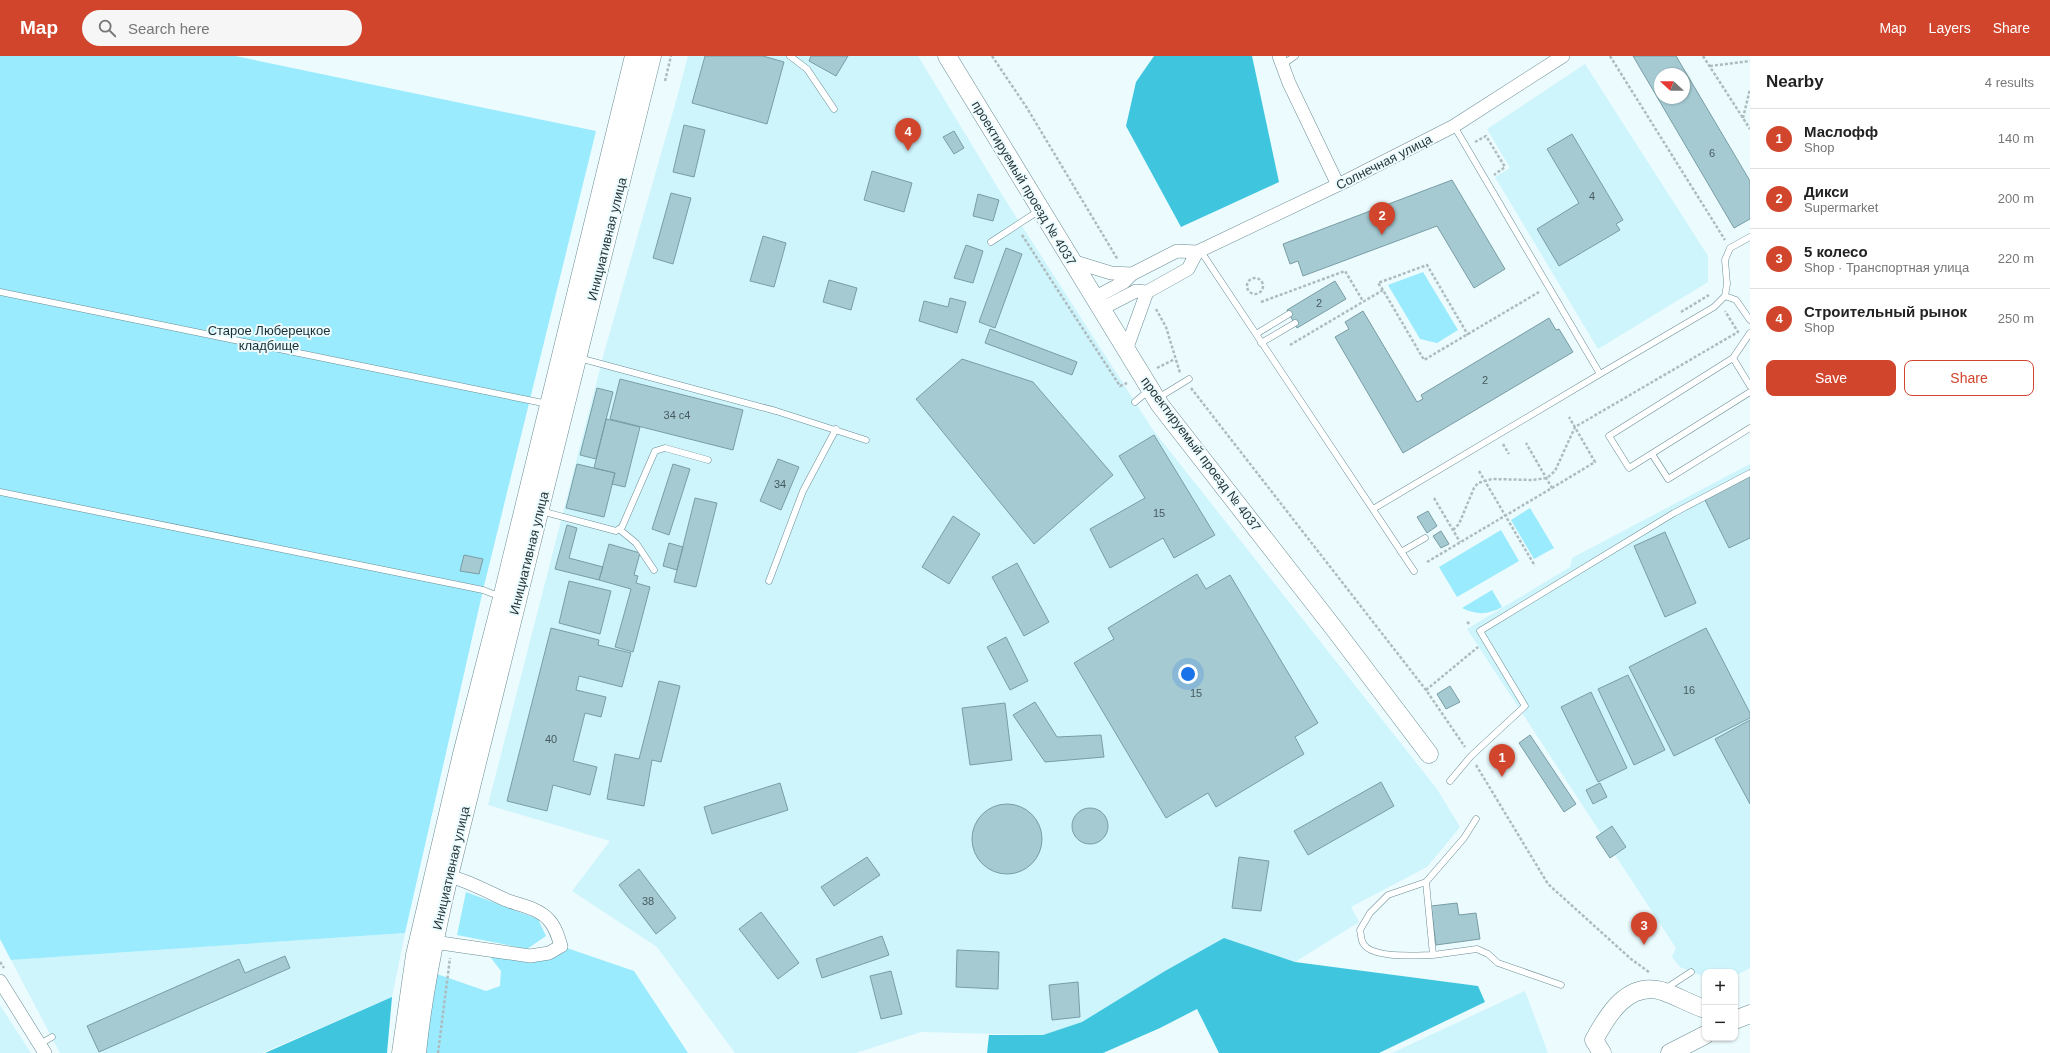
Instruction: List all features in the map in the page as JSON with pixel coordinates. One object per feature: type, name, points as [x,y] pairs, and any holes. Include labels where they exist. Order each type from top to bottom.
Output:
[{"type":"main road","name":"Инициативная улица","points":[[442,874],[462,754],[502,598],[634,56]]},
{"type":"main road","name":"Инициативная улица","points":[[401,1053],[442,874],[539,511],[652,56]]},
{"type":"main road","name":"проектируемый проезд № 4037","points":[[947,56],[1153,394],[1429,754]]},
{"type":"main road","name":"Инициативная улица","points":[[417,1053],[426,941]]},
{"type":"main road","points":[[1598,1046],[1611,1011],[1632,993],[1645,989],[1665,989],[1702,1008]]},
{"type":"main road","points":[[1670,1053],[1702,1037]]},
{"type":"street","name":"Солнечная улица","points":[[1199,251],[1338,185],[1454,126],[1563,56]]},
{"type":"street","points":[[1281,61],[1289,83],[1338,185]]},
{"type":"street","points":[[1098,304],[1132,274],[1177,251],[1199,251]]},
{"type":"street","points":[[1098,304],[1136,291],[1146,292],[1188,269],[1199,251]]},
{"type":"street","points":[[1072,261],[1111,273],[1132,274]]},
{"type":"street","points":[[1126,350],[1146,292]]},
{"type":"street","points":[[426,941],[530,956],[549,953],[561,946],[556,929],[547,918],[537,911],[507,900],[464,880],[442,874]]},
{"type":"street","points":[[0,981],[42,1048]]},
{"type":"lane","points":[[790,56],[807,69],[834,109]]},
{"type":"lane","points":[[1281,61],[1295,56]]},
{"type":"lane","points":[[1454,126],[1600,374]]},
{"type":"lane","points":[[991,242],[1040,210]]},
{"type":"lane","points":[[1372,509],[1714,307],[1725,296],[1727,284],[1725,260],[1730,248],[1750,236]]},
{"type":"lane","points":[[1199,251],[1414,571]]},
{"type":"lane","points":[[0,292],[549,404]]},
{"type":"lane","points":[[1725,296],[1736,300],[1750,320]]},
{"type":"lane","points":[[1256,334],[1289,314]]},
{"type":"lane","points":[[1261,343],[1295,323]]},
{"type":"lane","points":[[1750,333],[1733,358],[1609,436],[1629,468],[1750,392]]},
{"type":"lane","points":[[577,357],[776,411],[836,429],[866,440]]},
{"type":"lane","points":[[1733,358],[1750,386]]},
{"type":"lane","points":[[1135,402],[1188,380]]},
{"type":"lane","points":[[1652,454],[1668,479],[1750,428]]},
{"type":"lane","points":[[769,581],[803,491],[836,429]]},
{"type":"lane","points":[[539,511],[616,531],[622,526],[655,451],[665,448],[708,460]]},
{"type":"lane","points":[[1450,781],[1471,756],[1525,706],[1480,631],[1674,513],[1750,473]]},
{"type":"lane","points":[[0,492],[483,590],[502,598]]},
{"type":"lane","points":[[619,529],[636,543],[654,570]]},
{"type":"lane","points":[[1401,552],[1425,538]]},
{"type":"lane","points":[[1476,819],[1464,838],[1426,882],[1388,895],[1370,913],[1360,930],[1363,944],[1373,952],[1389,954],[1433,955],[1476,949],[1488,954],[1498,963],[1561,985]]},
{"type":"lane","points":[[1426,882],[1433,955]]},
{"type":"lane","points":[[1665,989],[1691,972]]},
{"type":"lane","points":[[42,1048],[52,1037]]},
{"type":"path","points":[[992,56],[1027,108],[1118,261]]},
{"type":"path","points":[[1610,56],[1730,248]]},
{"type":"path","points":[[1703,56],[1750,129]]},
{"type":"path","points":[[1710,66],[1750,61]]},
{"type":"path","points":[[1743,118],[1750,89]]},
{"type":"path","points":[[1463,142],[1470,137],[1474,143],[1486,136],[1505,167],[1495,173],[1492,179]]},
{"type":"path","points":[[1016,226],[1120,386]]},
{"type":"path","points":[[1720,245],[1731,236]]},
{"type":"path","points":[[1468,334],[1427,265],[1378,283],[1424,360],[1468,334],[1534,295]]},
{"type":"path","points":[[1261,302],[1345,271],[1364,302]]},
{"type":"path","points":[[1253,278],[1262,281],[1263,286],[1257,293],[1252,293],[1249,290],[1247,285],[1253,278]]},
{"type":"path","points":[[1290,345],[1383,290]]},
{"type":"path","points":[[1453,530],[1463,517],[1474,488],[1484,480],[1532,480],[1546,478],[1555,471],[1575,427],[1738,332],[1713,292],[1674,316]]},
{"type":"path","points":[[1156,308],[1166,327],[1178,371],[1188,380],[1426,690],[1471,756],[1548,884],[1665,989]]},
{"type":"path","points":[[1427,562],[1595,462],[1569,417]]},
{"type":"path","points":[[1501,440],[1508,454]]},
{"type":"path","points":[[1526,443],[1552,488]]},
{"type":"path","points":[[1479,471],[1535,566]]},
{"type":"path","points":[[1434,498],[1460,542]]},
{"type":"path","points":[[1426,690],[1486,641]]},
{"type":"shaded area","points":[[688,56],[918,56],[1004,198],[1153,430],[1437,789],[1460,827],[1427,867],[1351,907],[1359,922],[1295,962],[1224,938],[1082,1022],[1043,1035],[921,1032],[856,1053],[735,1053],[657,947],[572,891],[610,841],[488,805],[604,353]]},
{"type":"shaded area","points":[[1154,56],[1252,56],[1279,182],[1181,227],[1126,126],[1136,82]]},
{"type":"shaded area","points":[[1585,64],[1708,256],[1708,282],[1598,349],[1495,177],[1510,168],[1487,129]]},
{"type":"shaded area","points":[[1750,464],[1750,968],[1738,974],[1738,969],[1702,969],[1702,976],[1680,967],[1672,957],[1676,948],[1467,629],[1570,567],[1572,558]]},
{"type":"shaded area","points":[[405,933],[392,997],[262,1053],[60,1053],[11,960]]},
{"type":"shaded area","points":[[1224,938],[1295,962],[1478,986],[1485,1002],[1379,1053],[1219,1053],[1197,1009],[1160,1028],[1103,1053],[987,1053],[989,1035],[1043,1035],[1082,1022],[1165,971]]},
{"type":"shaded area","points":[[1525,991],[1548,1053],[1392,1053]]},
{"type":"shaded area","points":[[392,997],[387,1053],[265,1053]]},
{"type":"shaded area","points":[[0,1005],[31,1053],[0,1053]]},
{"type":"green space","name":"Старое Люберецкое кладбище","points":[[0,56],[235,56],[596,131],[483,590],[405,933],[11,960],[0,939]]},
{"type":"green space","points":[[1423,272],[1458,330],[1437,343],[1420,339],[1388,285]]},
{"type":"green space","points":[[1530,508],[1554,548],[1534,559],[1511,520]]},
{"type":"green space","points":[[1501,530],[1519,561],[1457,597],[1439,567]]},
{"type":"green space","points":[[1492,590],[1502,607],[1497,610],[1487,613],[1477,613],[1462,608]]},
{"type":"green space","points":[[466,892],[538,919],[546,936],[527,949],[457,935]]},
{"type":"green space","points":[[561,946],[634,971],[688,1053],[424,1053],[434,973],[486,991],[500,986],[501,971],[491,958],[497,952],[530,956]]},
{"type":"building","points":[[705,56],[763,56],[784,62],[767,124],[692,103]]},
{"type":"building","points":[[811,56],[848,56],[836,76],[809,61]]},
{"type":"building","points":[[1633,56],[1676,56],[1683,68],[1654,68],[1654,92]]},
{"type":"building","points":[[1690,80],[1750,181],[1750,219],[1734,228],[1661,104],[1690,104]]},
{"type":"building","points":[[684,125],[705,130],[694,177],[673,172]]},
{"type":"building","points":[[954,131],[964,148],[954,154],[943,137]]},
{"type":"building","points":[[1572,134],[1623,220],[1616,224],[1620,230],[1559,266],[1537,229],[1579,203],[1547,149]]},
{"type":"building","points":[[872,171],[912,183],[904,212],[864,200]]},
{"type":"building","points":[[1452,180],[1505,269],[1474,288],[1437,226],[1303,276],[1298,261],[1290,264],[1283,244]]},
{"type":"building","points":[[671,193],[691,198],[673,264],[653,258]]},
{"type":"building","points":[[978,194],[999,200],[993,221],[973,216]]},
{"type":"building","points":[[763,236],[786,243],[774,287],[750,281]]},
{"type":"building","points":[[966,245],[983,251],[973,283],[954,278]]},
{"type":"building","points":[[1006,248],[1022,254],[995,328],[979,322]]},
{"type":"building","points":[[829,280],[857,288],[851,310],[823,302]]},
{"type":"building","points":[[1335,281],[1346,299],[1297,328],[1287,310]]},
{"type":"building","points":[[950,298],[966,302],[957,333],[919,321],[924,301],[948,307]]},
{"type":"building","points":[[1363,311],[1417,402],[1423,399],[1421,395],[1549,318],[1556,330],[1559,329],[1573,352],[1403,453],[1335,337],[1349,329],[1345,322]]},
{"type":"building","points":[[990,329],[1077,362],[1072,375],[985,343]]},
{"type":"building","points":[[962,359],[1033,382],[1113,475],[1034,544],[916,399]]},
{"type":"building","points":[[620,379],[743,410],[733,450],[610,419]]},
{"type":"building","points":[[597,388],[613,392],[596,459],[580,455]]},
{"type":"building","points":[[606,419],[640,427],[625,487],[612,484],[615,473],[594,468]]},
{"type":"building","points":[[1154,435],[1215,535],[1174,558],[1163,538],[1110,568],[1090,529],[1145,498],[1119,456]]},
{"type":"building","points":[[778,459],[799,467],[781,510],[760,501]]},
{"type":"building","points":[[577,464],[615,473],[604,517],[566,508]]},
{"type":"building","points":[[673,464],[690,469],[669,535],[652,529]]},
{"type":"building","points":[[1750,475],[1750,538],[1729,548],[1704,498]]},
{"type":"building","points":[[695,498],[717,503],[696,587],[674,582]]},
{"type":"building","points":[[1428,511],[1437,526],[1427,533],[1417,517]]},
{"type":"building","points":[[953,516],[980,534],[949,584],[922,567]]},
{"type":"building","points":[[567,525],[577,528],[569,558],[603,567],[599,580],[555,569]]},
{"type":"building","points":[[1441,531],[1449,544],[1441,548],[1433,536]]},
{"type":"building","points":[[1665,532],[1696,603],[1665,617],[1634,546]]},
{"type":"building","points":[[669,543],[683,547],[677,570],[663,566]]},
{"type":"building","points":[[609,544],[640,553],[634,575],[638,576],[636,583],[650,587],[633,652],[615,647],[631,589],[599,580]]},
{"type":"building","points":[[464,555],[483,559],[479,574],[460,571]]},
{"type":"building","points":[[1017,563],[1049,622],[1024,636],[992,577]]},
{"type":"building","points":[[1197,574],[1206,589],[1230,575],[1318,723],[1295,737],[1304,754],[1216,807],[1208,793],[1166,818],[1074,663],[1114,639],[1108,628]]},
{"type":"building","points":[[569,581],[611,591],[600,634],[559,623]]},
{"type":"building","points":[[551,628],[599,640],[598,645],[631,653],[622,687],[579,676],[576,690],[606,697],[601,717],[585,713],[573,761],[597,767],[590,795],[553,785],[547,811],[507,801]]},
{"type":"building","points":[[1706,628],[1750,713],[1750,718],[1674,756],[1629,667]]},
{"type":"building","points":[[1006,637],[1028,681],[1010,690],[987,647]]},
{"type":"building","points":[[1628,675],[1665,750],[1634,765],[1598,689]]},
{"type":"building","points":[[659,681],[680,686],[661,762],[652,760],[644,806],[607,799],[615,754],[639,759]]},
{"type":"building","points":[[1450,686],[1460,702],[1446,709],[1437,694]]},
{"type":"building","points":[[1591,692],[1627,768],[1598,782],[1561,707]]},
{"type":"building","points":[[1035,702],[1057,737],[1101,735],[1104,757],[1045,762],[1013,715]]},
{"type":"building","points":[[1005,703],[1012,760],[970,765],[962,708]]},
{"type":"building","points":[[1750,720],[1750,804],[1715,739]]},
{"type":"building","points":[[1530,735],[1576,804],[1564,812],[1519,743]]},
{"type":"building","points":[[1381,782],[1394,806],[1308,855],[1294,831]]},
{"type":"building","points":[[780,783],[788,810],[712,834],[704,807]]},
{"type":"building","points":[[1600,783],[1607,797],[1593,804],[1586,790]]},
{"type":"building","points":[[1007,804],[1020,807],[1032,814],[1039,826],[1042,839],[1039,852],[1032,864],[1020,871],[1007,874],[994,871],[982,864],[975,852],[972,839],[975,826],[982,814],[994,807]]},
{"type":"building","points":[[1090,808],[1100,811],[1105,816],[1108,826],[1105,836],[1100,841],[1090,844],[1080,841],[1075,836],[1072,826],[1075,816],[1080,811]]},
{"type":"building","points":[[1612,826],[1626,847],[1610,858],[1596,837]]},
{"type":"building","points":[[867,857],[880,875],[834,906],[821,887]]},
{"type":"building","points":[[1239,857],[1269,861],[1261,911],[1232,908]]},
{"type":"building","points":[[639,869],[676,918],[656,934],[619,885]]},
{"type":"building","points":[[1457,903],[1459,915],[1476,913],[1480,939],[1436,945],[1431,906]]},
{"type":"building","points":[[761,912],[799,963],[778,979],[739,929]]},
{"type":"building","points":[[882,936],[889,955],[822,978],[816,959]]},
{"type":"building","points":[[957,950],[999,952],[998,989],[956,987]]},
{"type":"building","points":[[285,956],[290,968],[99,1052],[87,1026],[239,959],[245,973]]},
{"type":"building","points":[[891,971],[902,1014],[881,1019],[870,976]]},
{"type":"building","points":[[1078,982],[1080,1017],[1052,1020],[1049,985]]},
{"type":"place","name":"Строительный рынок","points":[[908,151]]},
{"type":"place","name":"Дикси","points":[[1382,235]]},
{"type":"place","name":"Маслофф","points":[[1502,777]]},
{"type":"place","name":"5 колесо","points":[[1644,945]]}]
